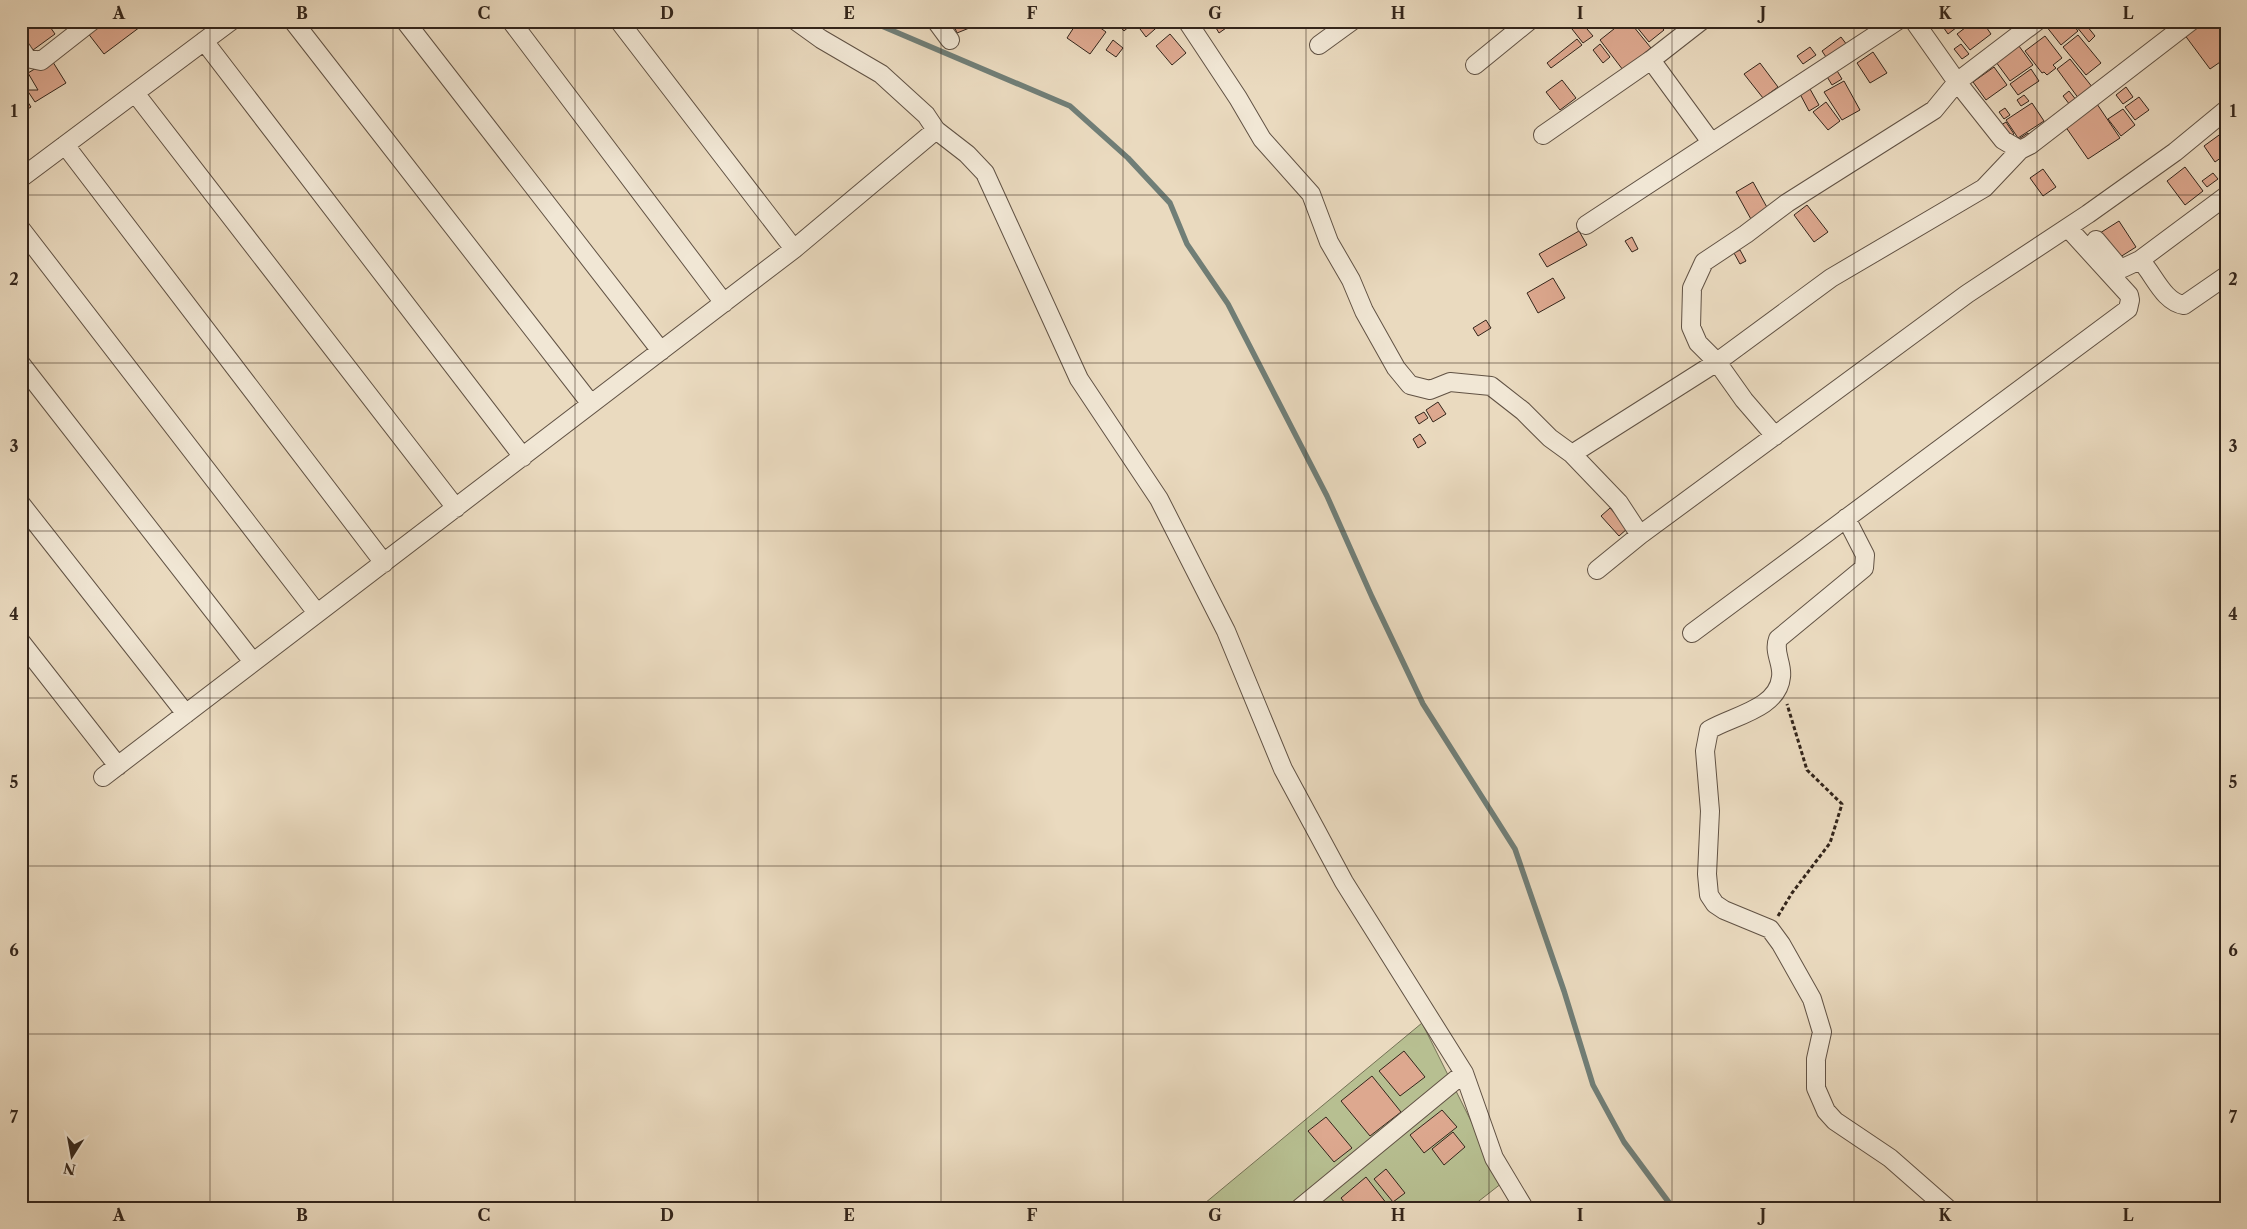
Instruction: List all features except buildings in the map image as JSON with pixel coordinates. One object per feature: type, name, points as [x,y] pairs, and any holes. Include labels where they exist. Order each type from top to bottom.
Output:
[{"type":"street","points":[[21,49],[26,58],[41,61],[92,21]]},
{"type":"street","points":[[21,178],[231,21]]},
{"type":"street","points":[[293,21],[591,404]]},
{"type":"street","points":[[405,21],[661,351]]},
{"type":"street","points":[[511,21],[724,303]]},
{"type":"street","points":[[619,21],[794,249]]},
{"type":"street","points":[[796,21],[821,39],[881,74],[926,115],[936,130],[967,154],[985,173],[1079,379],[1159,499],[1226,631],[1283,769],[1344,882],[1464,1073],[1494,1158],[1524,1208]]},
{"type":"street","points":[[936,21],[950,40]]},
{"type":"street","points":[[1186,21],[1238,98],[1262,140],[1311,194],[1329,242],[1351,280],[1364,311],[1396,368],[1410,384],[1430,390],[1450,382],[1491,386],[1523,411],[1550,438],[1572,454],[1619,503],[1640,535]]},
{"type":"street","points":[[1319,45],[1352,21]]},
{"type":"street","points":[[1475,65],[1529,21]]},
{"type":"street","points":[[1543,135],[1650,60],[1701,21]]},
{"type":"street","points":[[1586,225],[1897,21]]},
{"type":"street","points":[[1914,21],[1957,82],[2004,140],[2020,150]]},
{"type":"street","points":[[1775,436],[1744,400],[1717,362],[1698,343],[1691,327],[1692,288],[1704,262],[1754,229],[1787,203],[1934,110],[1957,82],[2037,21]]},
{"type":"street","points":[[1572,454],[1717,362],[1831,278],[1984,188],[2020,150],[2030,145],[2191,21]]},
{"type":"street","points":[[204,42],[523,457]]},
{"type":"street","points":[[1650,60],[1711,142]]},
{"type":"street","points":[[135,93],[456,508]]},
{"type":"street","points":[[1598,570],[1640,535],[1967,294],[2068,228],[2175,152],[2226,110]]},
{"type":"street","points":[[103,777],[794,249],[936,130]]},
{"type":"street","points":[[65,145],[384,563]]},
{"type":"street","points":[[2096,240],[2118,265],[2123,268],[2140,260],[2226,196]]},
{"type":"street","points":[[1692,633],[2128,309],[2129,295],[2068,228]]},
{"type":"street","points":[[21,229],[318,613]]},
{"type":"street","points":[[2140,260],[2169,298],[2177,304],[2184,305],[2226,276]]},
{"type":"street","points":[[21,364],[253,662]]},
{"type":"street","points":[[21,504],[186,714]]},
{"type":"street","points":[[1846,518],[1865,555],[1864,568],[1778,639],[1776,645],[1782,676],[1778,689],[1758,707],[1709,730],[1705,751],[1710,811],[1707,874],[1709,895],[1715,904],[1724,910],[1770,929],[1781,944],[1812,999],[1822,1032],[1816,1059],[1816,1088],[1826,1110],[1835,1121],[1890,1158],[1947,1208]]},
{"type":"street","points":[[21,642],[118,766]]},
{"type":"street","points":[[1300,1208],[1464,1073]]},
{"type":"path","points":[[1770,929],[1792,893],[1830,844],[1842,804],[1807,770],[1786,699],[1782,676]]},
{"type":"green space","points":[[1422,1023],[1502,1183],[1470,1208],[1199,1208]]},
{"type":"waterway","points":[[870,21],[1070,106],[1128,158],[1170,203],[1187,244],[1228,304],[1327,496],[1423,704],[1515,849],[1564,991],[1593,1085],[1624,1142],[1673,1208]]}]
